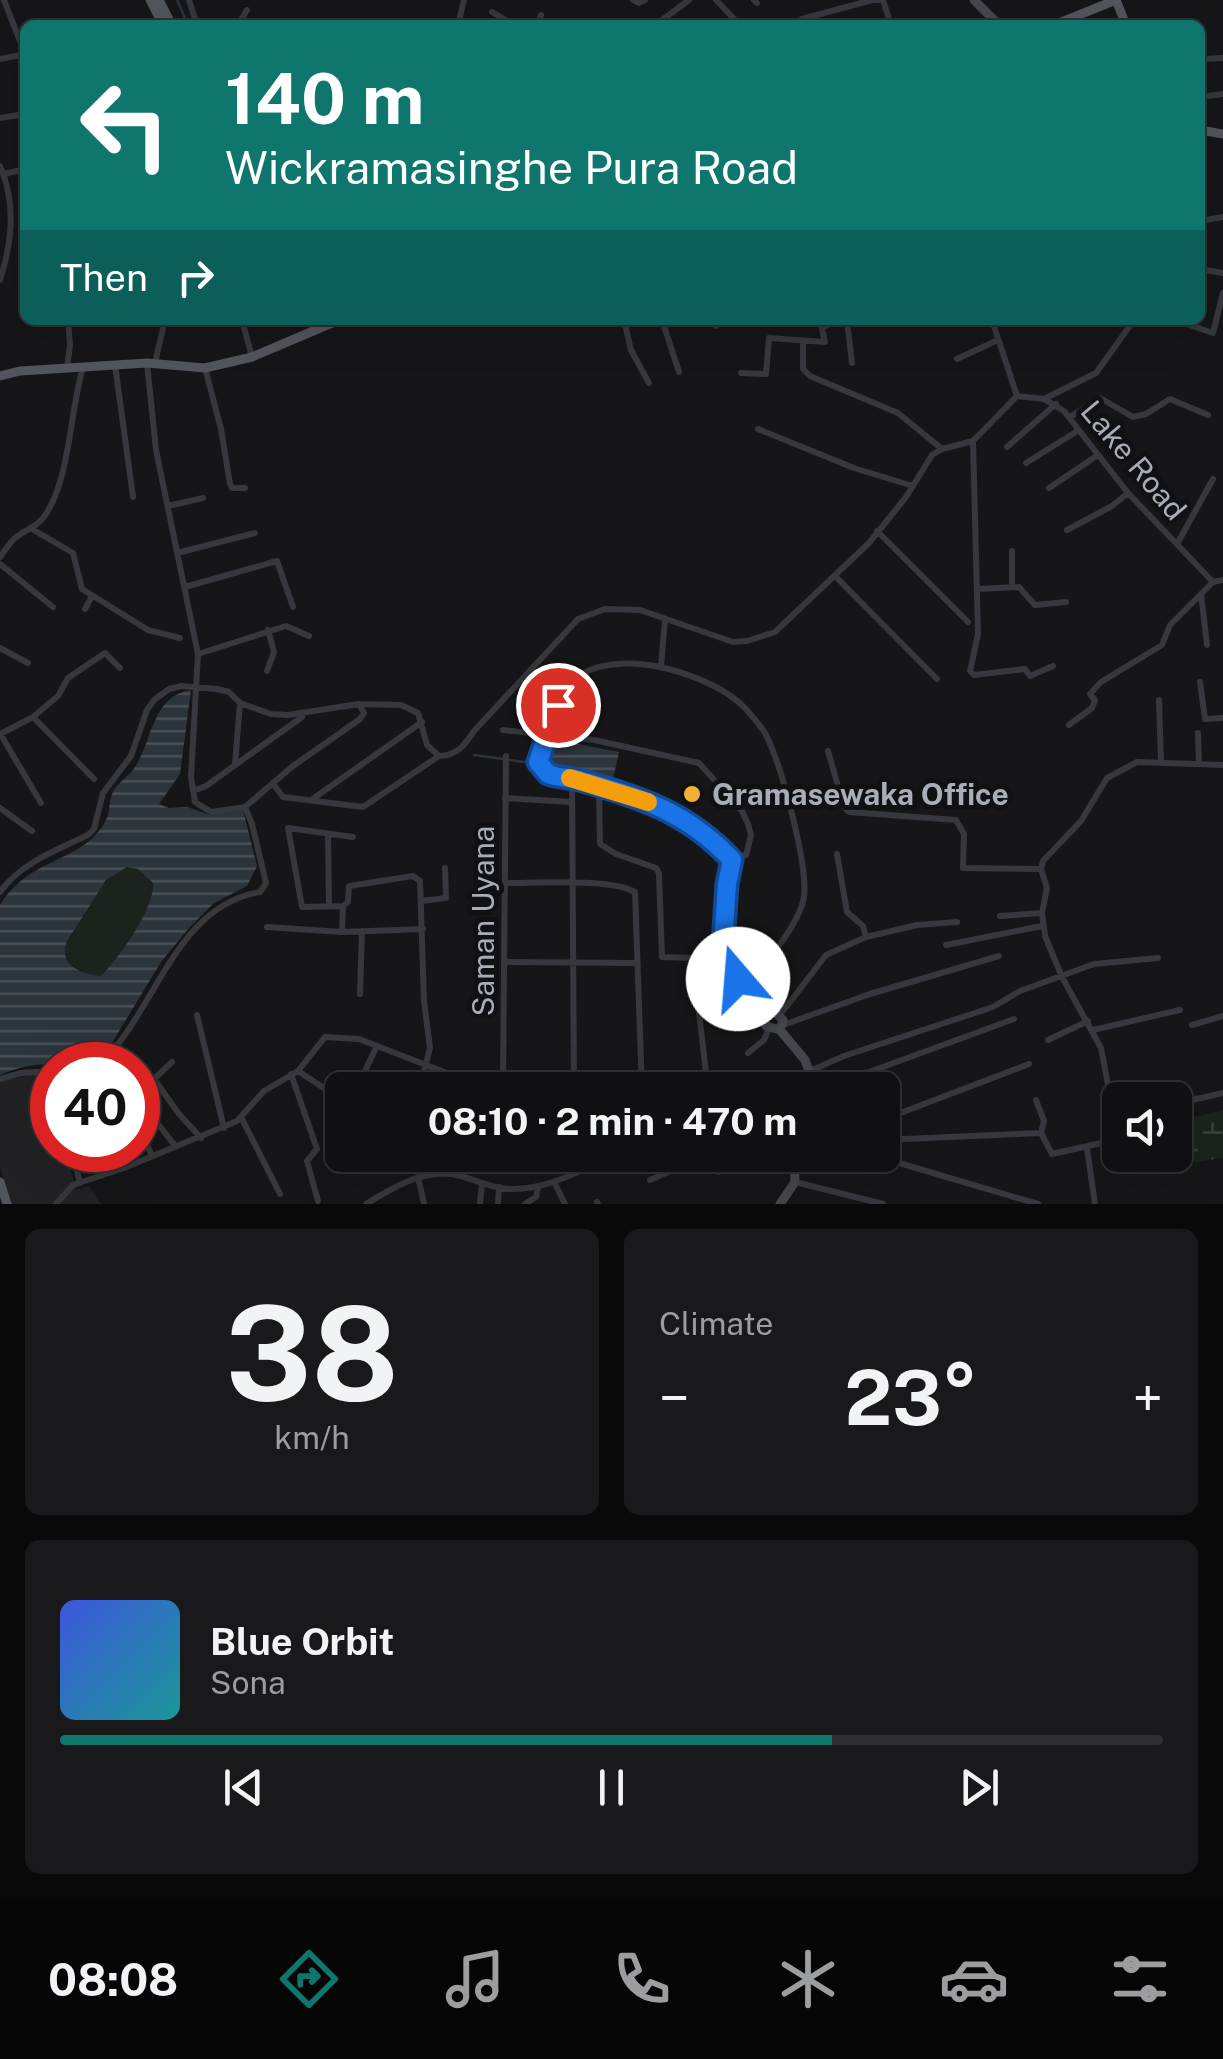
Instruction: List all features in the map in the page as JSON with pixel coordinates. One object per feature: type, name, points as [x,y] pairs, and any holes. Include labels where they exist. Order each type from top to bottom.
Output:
[{"type":"main road","points":[[1066,20],[1116,0]]},
{"type":"main road","points":[[0,376],[151,362],[205,368],[252,358],[328,325]]},
{"type":"main road","points":[[0,1182],[2,1204]]},
{"type":"street","points":[[4,0],[20,41]]},
{"type":"street","points":[[633,0],[645,0]]},
{"type":"street","points":[[662,20],[689,0]]},
{"type":"street","points":[[716,0],[736,20]]},
{"type":"street","points":[[800,20],[883,0]]},
{"type":"street","points":[[974,0],[994,20]]},
{"type":"street","points":[[241,20],[247,10]]},
{"type":"street","points":[[492,12],[506,20]]},
{"type":"street","points":[[539,20],[541,15]]},
{"type":"street","points":[[0,279],[12,218],[11,198],[2,170]]},
{"type":"street","points":[[1190,325],[1213,333],[1223,293]]},
{"type":"street","points":[[66,368],[68,325]]},
{"type":"street","points":[[164,325],[151,362],[156,450],[198,654],[195,802],[210,812],[245,807],[292,766],[360,719],[364,713],[359,704]]},
{"type":"street","points":[[243,325],[252,358]]},
{"type":"street","points":[[625,325],[631,350],[649,383]]},
{"type":"street","points":[[664,325],[679,372]]},
{"type":"street","points":[[741,374],[766,374],[769,338],[824,342],[822,325]]},
{"type":"street","points":[[848,325],[852,364]]},
{"type":"street","points":[[274,785],[283,797],[363,807],[439,756],[461,750],[578,619],[606,609],[623,607],[733,642],[747,642],[774,632],[868,543],[913,486],[923,466],[942,449],[973,441],[1017,396],[994,325]]},
{"type":"street","points":[[1044,399],[1096,373],[1130,325]]},
{"type":"street","points":[[958,359],[998,340]]},
{"type":"street","points":[[803,341],[803,369],[810,376],[898,413],[942,449]]},
{"type":"street","points":[[114,365],[134,497]]},
{"type":"street","points":[[53,606],[0,560],[14,539],[32,529],[50,508],[60,479],[83,367]]},
{"type":"street","points":[[205,368],[230,484],[232,488],[245,488]]},
{"type":"street","name":"Lake Road","points":[[1017,396],[1044,399],[1070,417],[1128,492],[1213,582]]},
{"type":"street","points":[[1070,417],[1100,398],[1133,417],[1170,399],[1208,415]]},
{"type":"street","points":[[1007,447],[1056,404]]},
{"type":"street","points":[[758,428],[854,468],[913,486]]},
{"type":"street","points":[[1026,463],[1079,430]]},
{"type":"street","points":[[973,441],[978,634],[970,671],[974,675],[1025,669],[1030,676],[1053,666]]},
{"type":"street","points":[[1049,488],[1098,455]]},
{"type":"street","points":[[1177,544],[1214,479]]},
{"type":"street","points":[[1067,530],[1112,506],[1128,492]]},
{"type":"street","points":[[168,506],[203,498]]},
{"type":"street","points":[[32,529],[73,553],[80,585],[92,596],[148,630],[180,638]]},
{"type":"street","points":[[877,531],[968,622]]},
{"type":"street","points":[[178,552],[255,533]]},
{"type":"street","points":[[1012,552],[1012,586]]},
{"type":"street","points":[[185,587],[277,560],[292,607]]},
{"type":"street","points":[[835,576],[936,680]]},
{"type":"street","points":[[1069,725],[1092,708],[1095,700],[1090,694],[1102,682],[1162,646],[1170,625],[1213,582],[1223,580]]},
{"type":"street","points":[[977,590],[1012,586],[1019,587],[1035,605],[1066,602]]},
{"type":"street","points":[[1201,594],[1207,645]]},
{"type":"street","points":[[85,609],[92,596]]},
{"type":"street","points":[[661,666],[665,619]]},
{"type":"street","points":[[198,654],[286,626],[309,636]]},
{"type":"street","points":[[267,672],[274,652],[268,630]]},
{"type":"street","points":[[0,648],[28,663]]},
{"type":"street","points":[[41,802],[0,734],[33,718],[58,696],[68,678],[105,652],[120,668]]},
{"type":"street","points":[[732,860],[706,834],[680,816],[643,800],[544,771],[538,762],[546,734],[566,690],[582,674],[626,665],[661,666],[705,682],[743,706],[764,732],[800,851],[804,884],[801,908],[764,963],[743,984]]},
{"type":"street","points":[[1200,682],[1205,720],[1223,718]]},
{"type":"street","points":[[0,892],[9,880],[34,862],[88,835],[94,828],[103,793],[131,756],[154,700],[169,689],[197,686],[229,692],[240,703],[271,714],[359,704],[401,705],[418,713],[427,745],[439,756]]},
{"type":"street","points":[[1159,700],[1161,762]]},
{"type":"street","points":[[235,764],[240,703]]},
{"type":"street","points":[[193,791],[302,718],[303,713]]},
{"type":"street","points":[[33,718],[94,779]]},
{"type":"street","points":[[313,799],[422,722]]},
{"type":"street","points":[[503,730],[594,740],[698,762],[748,824],[750,848],[746,855],[732,860]]},
{"type":"street","points":[[1198,734],[1200,764]]},
{"type":"street","points":[[828,751],[844,807],[849,812],[956,820],[964,834],[962,868],[1042,869]]},
{"type":"street","name":"Saman Uyana","points":[[505,759],[508,1072]]},
{"type":"street","points":[[1107,1082],[1101,1048],[1062,977],[1042,926],[1047,888],[1043,861],[1064,842],[1108,778],[1137,762],[1223,765]]},
{"type":"street","points":[[572,778],[574,1072]]},
{"type":"street","points":[[600,786],[600,844],[656,868],[662,958],[722,959]]},
{"type":"street","points":[[506,798],[571,802]]},
{"type":"street","points":[[121,1042],[162,974],[203,922],[216,908],[239,895],[260,892],[266,883],[245,807]]},
{"type":"street","points":[[0,808],[32,831]]},
{"type":"street","points":[[353,837],[288,828],[302,907],[343,906],[348,902],[349,886],[413,876],[420,881],[424,1001],[430,1048],[424,1072]]},
{"type":"street","points":[[328,834],[329,906]]},
{"type":"street","points":[[837,854],[847,912],[863,926],[866,938]]},
{"type":"street","points":[[732,860],[722,959],[764,1010],[763,1022],[778,1025],[999,956]]},
{"type":"street","points":[[421,901],[446,898],[445,868]]},
{"type":"street","points":[[506,882],[620,886],[634,892],[642,1072]]},
{"type":"street","points":[[342,932],[343,906]]},
{"type":"street","points":[[1000,916],[1042,913]]},
{"type":"street","points":[[748,1053],[778,1025],[822,958],[866,938],[917,925],[957,922]]},
{"type":"street","points":[[946,945],[1042,926]]},
{"type":"street","points":[[268,927],[342,932],[423,929]]},
{"type":"street","points":[[360,994],[362,930]]},
{"type":"street","points":[[764,1010],[770,1008],[809,1071],[994,1006],[1020,991],[1094,964],[1158,958]]},
{"type":"street","points":[[693,960],[706,1072]]},
{"type":"street","points":[[506,962],[635,962]]},
{"type":"street","points":[[1093,1030],[1180,1010]]},
{"type":"street","points":[[198,1015],[224,1128]]},
{"type":"street","points":[[1192,1025],[1223,1016]]},
{"type":"street","points":[[869,1072],[1014,1019]]},
{"type":"street","points":[[1048,1040],[1088,1021]]},
{"type":"street","points":[[160,1153],[224,1128],[241,1117],[264,1091],[295,1072],[325,1037],[359,1039],[442,1072]]},
{"type":"street","points":[[365,1072],[377,1046]]},
{"type":"street","points":[[172,1062],[154,1079],[201,1138]]},
{"type":"street","points":[[900,1113],[1029,1064]]},
{"type":"street","points":[[0,1079],[30,1072]]},
{"type":"street","points":[[295,1072],[325,1090]]},
{"type":"street","points":[[295,1072],[317,1149],[307,1161],[318,1201]]},
{"type":"street","points":[[1192,1100],[1223,1093]]},
{"type":"street","points":[[1036,1100],[1044,1121],[1041,1134],[1052,1154],[1102,1142]]},
{"type":"street","points":[[241,1117],[280,1194]]},
{"type":"street","points":[[160,1126],[176,1147]]},
{"type":"street","points":[[900,1139],[1041,1134]]},
{"type":"street","points":[[1088,1148],[1095,1204]]},
{"type":"street","points":[[900,1163],[1038,1204]]},
{"type":"street","points":[[77,1172],[80,1183]]},
{"type":"street","points":[[56,1204],[73,1185],[109,1172]]},
{"type":"street","points":[[366,1204],[418,1177],[453,1174],[499,1188],[538,1188],[577,1172]]},
{"type":"street","points":[[650,1180],[666,1172]]},
{"type":"street","points":[[780,1204],[795,1182],[795,1172]]},
{"type":"street","points":[[418,1177],[424,1204]]},
{"type":"street","points":[[554,1182],[565,1204]]},
{"type":"street","points":[[795,1182],[884,1204]]},
{"type":"street","points":[[480,1204],[482,1183]]},
{"type":"street","points":[[498,1204],[499,1188]]},
{"type":"street","points":[[526,1204],[536,1197],[538,1188]]},
{"type":"shaded area","points":[[191,690],[180,774],[159,804],[210,815],[243,810],[257,866],[247,886],[214,903],[161,962],[112,1042],[30,1042],[30,1066],[0,1075],[0,905],[26,877],[71,853],[96,834],[108,816],[112,794],[135,767],[155,720],[168,701]],"holes":[[[127,867],[138,869],[153,883],[142,919],[101,976],[86,973],[68,962],[67,941],[106,880]]]},
{"type":"shaded area","points":[[547,738],[619,752],[612,784],[579,776],[542,758]]},
{"type":"shaded area","points":[[30,1076],[30,1172],[71,1172],[77,1190],[89,1186],[101,1204],[11,1204],[0,1166],[0,1081]]},
{"type":"green space","points":[[127,867],[138,869],[153,883],[148,906],[126,945],[101,976],[86,973],[68,962],[67,941],[100,889]]},
{"type":"green space","points":[[1223,1110],[1223,1158],[1192,1162],[1192,1118]]},
{"type":"waterway","points":[[177,0],[186,20]]},
{"type":"waterway","points":[[474,755],[532,763]]},
{"type":"slow traffic","points":[[570,778],[648,802]]},
{"type":"place","name":"Gramasewaka Office","points":[[692,794]]},
{"type":"route","points":[[558,705],[538,762],[548,774],[666,809],[694,824],[732,860],[728,868],[722,959],[738,979]]}]
